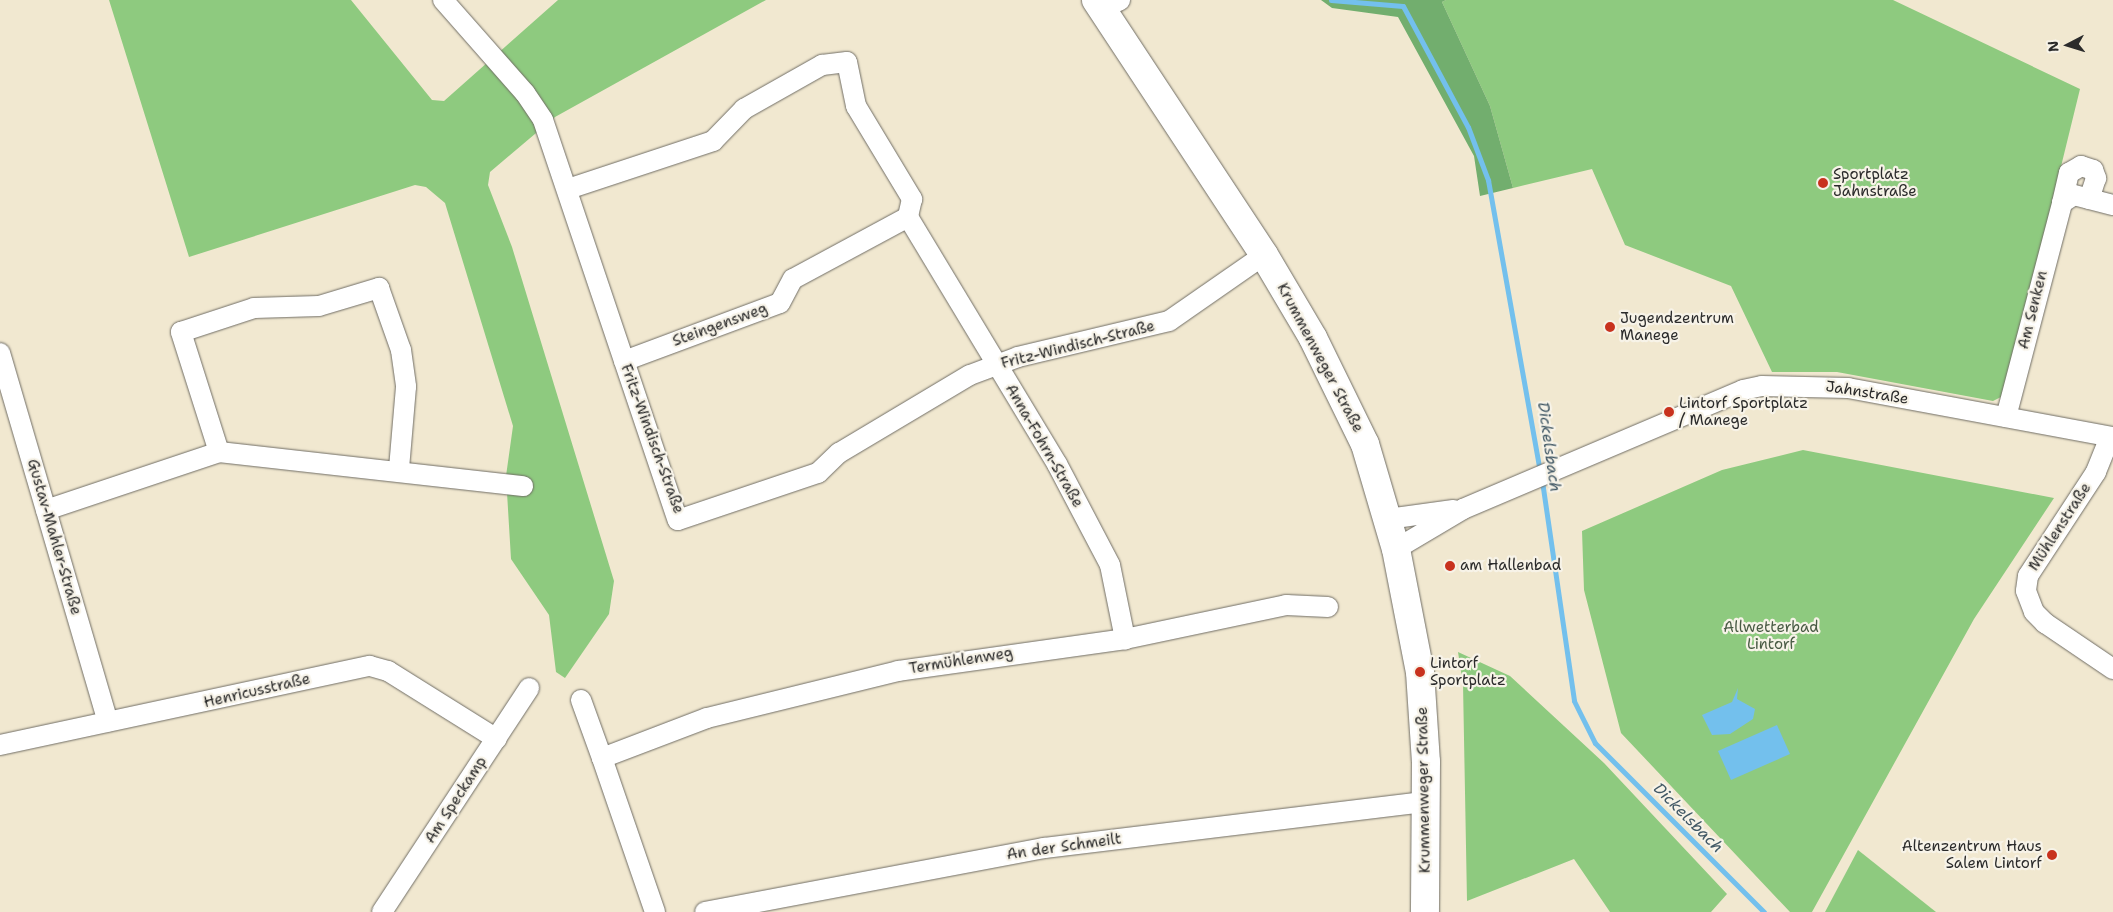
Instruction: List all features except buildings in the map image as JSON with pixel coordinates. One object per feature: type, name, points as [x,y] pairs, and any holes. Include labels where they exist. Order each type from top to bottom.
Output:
[{"type":"main road","name":"Krummenweger Straße","points":[[1106,3],[1264,255],[1346,402],[1388,519],[1396,549],[1420,672],[1426,802],[1425,912]]},
{"type":"street","name":"Fritz-Windisch-Straße","points":[[442,0],[534,106],[568,189],[678,520],[818,473],[838,453],[970,374],[996,365],[1169,321],[1264,255]]},
{"type":"street","points":[[568,189],[713,141],[744,108],[822,65],[847,62],[856,106],[912,199],[908,217]]},
{"type":"street","name":"Am Senken","points":[[2006,417],[2069,173],[2081,166],[2093,170],[2096,178],[2089,199]]},
{"type":"street","points":[[2062,203],[2074,195],[2113,205]]},
{"type":"street","name":"Steingensweg","points":[[624,361],[780,303],[793,280],[908,217]]},
{"type":"street","name":"Anna-Fohrn-Straße","points":[[908,217],[996,365],[1058,464],[1110,565],[1125,639]]},
{"type":"street","points":[[220,452],[181,332],[254,308],[319,306],[380,288],[401,350],[406,387],[399,469]]},
{"type":"street","name":"Gustav-Mahler-Straße","points":[[0,353],[108,722]]},
{"type":"street","name":"Jahnstraße","points":[[1396,549],[1463,509],[1562,470],[1678,417],[1762,386],[1834,387],[2112,437]]},
{"type":"street","name":"Mühlenstraße","points":[[2112,437],[2096,472],[2028,576],[2026,591],[2034,612],[2045,623],[2113,669]]},
{"type":"street","points":[[46,510],[220,452],[399,469],[523,486]]},
{"type":"street","name":"Jahnstraße","points":[[1388,519],[1463,509]]},
{"type":"street","name":"Termühlenweg","points":[[602,758],[707,718],[820,688],[908,670],[1125,639],[1286,606],[1328,607]]},
{"type":"street","name":"Henricusstraße","points":[[0,745],[370,666],[388,671],[497,739]]},
{"type":"street","name":"Am Speckamp","points":[[382,912],[529,688]]},
{"type":"street","points":[[581,700],[655,912]]},
{"type":"street","name":"An der Schmeilt","points":[[705,912],[1044,848],[1426,802]]},
{"type":"green space","points":[[109,0],[351,0],[432,100],[444,101],[558,0],[766,0],[555,117],[490,172],[488,185],[512,247],[614,581],[609,614],[565,678],[556,672],[549,615],[511,559],[506,476],[513,426],[445,203],[426,187],[415,185],[189,257]]},
{"type":"green space","points":[[1321,0],[1446,0],[1442,2],[1490,106],[1513,188],[1480,196],[1474,156],[1398,17],[1332,8]]},
{"type":"green space","name":"Sportplatz Jahnstraße","points":[[1446,0],[1893,0],[2080,89],[2005,395],[1993,401],[1837,372],[1772,372],[1731,286],[1625,245],[1592,169],[1513,188],[1490,106],[1442,2]]},
{"type":"green space","name":"Allwetterbad Lintorf","points":[[1803,450],[2054,498],[1974,619],[1812,912],[1790,912],[1621,733],[1584,590],[1582,531],[1722,470]]},
{"type":"green space","points":[[1458,652],[1510,676],[1604,763],[1727,894],[1711,912],[1610,912],[1574,859],[1467,901],[1463,684]]},
{"type":"green space","points":[[1858,850],[1936,912],[1825,912]]},
{"type":"water","points":[[1738,688],[1737,699],[1755,709],[1753,719],[1730,734],[1712,735],[1702,715],[1732,702]]},
{"type":"water","points":[[1777,725],[1790,754],[1731,780],[1718,751]]},
{"type":"waterway","name":"Dickelsbach","points":[[1331,0],[1403,6],[1468,127],[1488,180],[1540,472]]},
{"type":"waterway","name":"Dickelsbach","points":[[1542,481],[1574,701],[1595,743],[1764,912]]},
{"type":"place","name":"Sportplatz Jahnstraße","points":[[1823,183]]},
{"type":"place","name":"Jugendzentrum Manege","points":[[1610,327]]},
{"type":"place","name":"Lintorf Sportplatz / Manege","points":[[1669,412]]},
{"type":"place","name":"am Hallenbad","points":[[1450,566]]},
{"type":"place","name":"Lintorf Sportplatz","points":[[1420,672]]},
{"type":"place","name":"Altenzentrum Haus Salem Lintorf","points":[[2052,855]]}]
